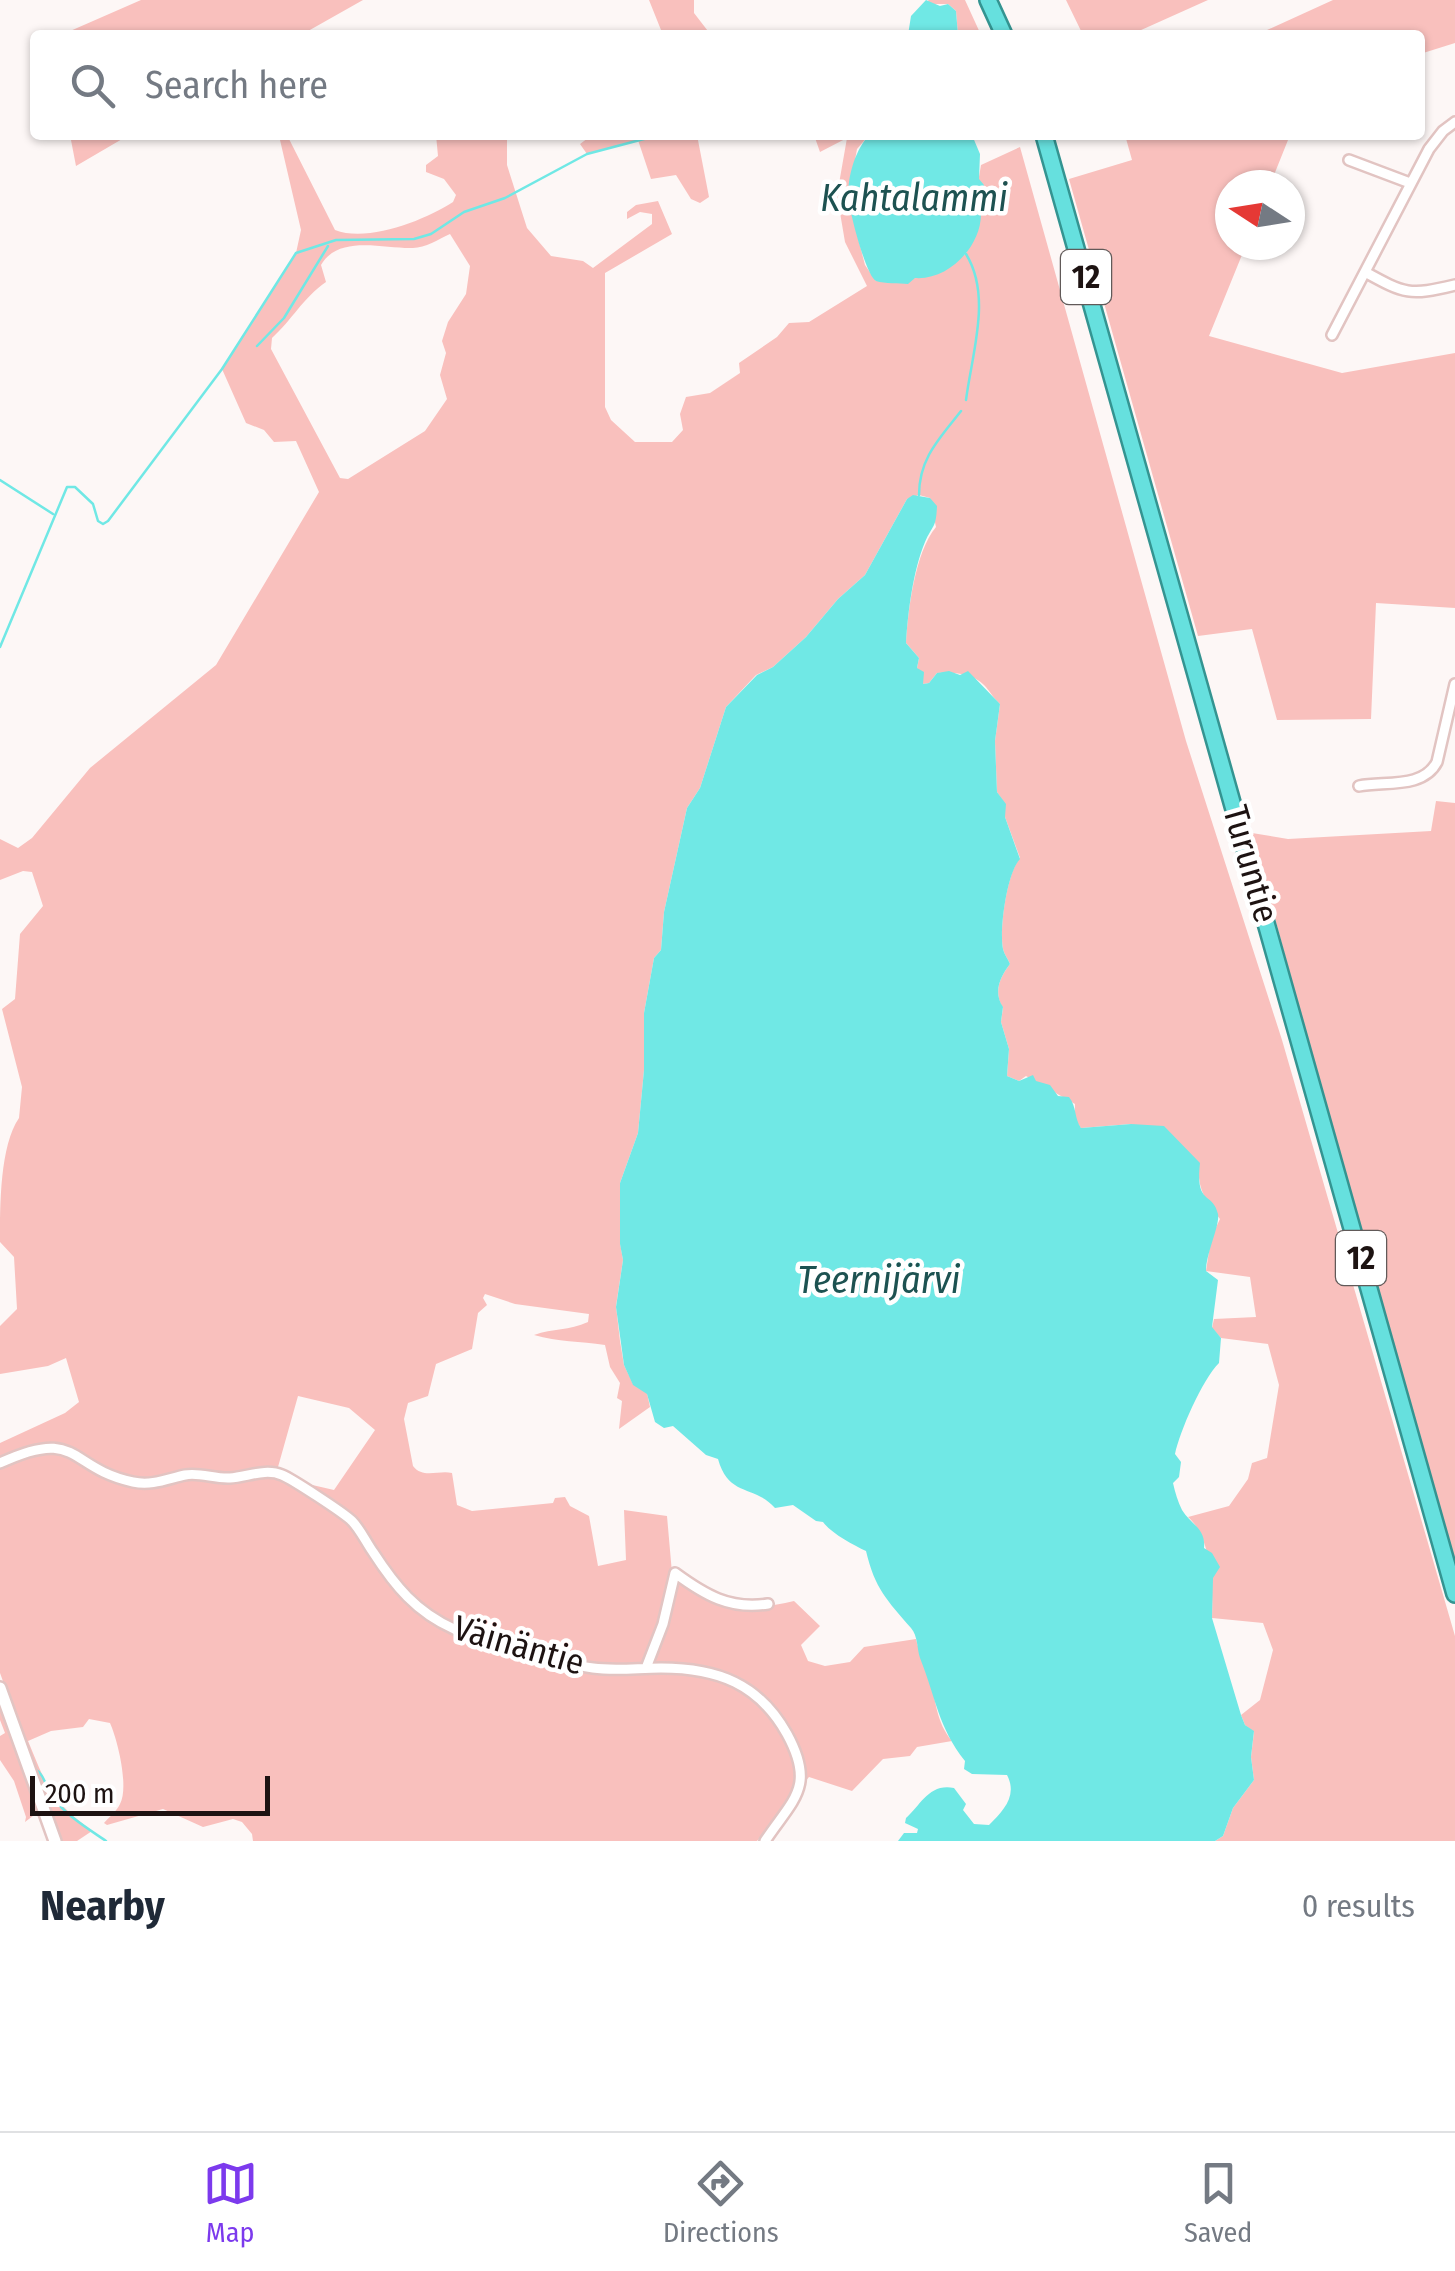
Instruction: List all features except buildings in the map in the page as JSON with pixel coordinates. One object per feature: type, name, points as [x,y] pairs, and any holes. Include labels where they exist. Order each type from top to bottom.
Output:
[{"type":"highway","points":[[988,0],[1002,30]]},
{"type":"highway","name":"Turuntie","points":[[1046,140],[1455,1594]]},
{"type":"street","points":[[1332,335],[1410,182],[1436,138],[1455,122]]},
{"type":"street","points":[[1349,160],[1410,182]]},
{"type":"street","points":[[1364,272],[1400,291],[1420,294],[1455,285]]},
{"type":"street","points":[[1359,786],[1419,780],[1430,773],[1437,762],[1455,684]]},
{"type":"street","name":"Väinäntie","points":[[0,1463],[50,1446],[70,1450],[119,1478],[136,1482],[170,1480],[187,1474],[228,1479],[259,1473],[282,1475],[354,1522],[405,1597],[454,1629],[592,1668],[665,1668],[738,1682],[760,1695],[778,1718],[798,1758],[801,1786],[797,1798],[765,1841]]},
{"type":"street","points":[[646,1668],[663,1624],[674,1574],[716,1600],[739,1607],[768,1604]]},
{"type":"street","points":[[0,1688],[55,1841]]},
{"type":"shaded area","points":[[141,0],[363,0],[310,30],[72,30]]},
{"type":"shaded area","points":[[649,0],[694,0],[694,13],[707,30],[661,30]]},
{"type":"shaded area","points":[[928,0],[965,0],[979,30],[958,30],[956,11],[948,4],[930,4]]},
{"type":"shaded area","points":[[1066,0],[1208,0],[1141,30],[1081,30]]},
{"type":"shaded area","points":[[1333,0],[1455,0],[1455,43],[1425,52],[1425,30],[1267,30]]},
{"type":"shaded area","points":[[71,140],[120,140],[76,166]]},
{"type":"shaded area","points":[[280,140],[290,140],[335,230],[348,233],[396,228],[453,202],[456,195],[444,179],[426,172],[426,165],[438,156],[436,140],[507,140],[507,165],[527,228],[551,256],[583,261],[593,268],[652,224],[652,214],[640,212],[627,219],[627,212],[636,205],[658,201],[672,234],[605,273],[605,407],[611,420],[635,442],[672,442],[683,430],[680,414],[686,397],[710,393],[740,373],[739,363],[777,337],[789,323],[809,322],[867,286],[845,242],[837,195],[847,140],[865,140],[857,149],[848,199],[865,265],[876,281],[916,278],[966,254],[981,165],[1020,147],[1186,741],[1282,1040],[1455,1636],[1455,1841],[1215,1841],[1223,1836],[1233,1808],[1254,1780],[1254,1732],[1241,1715],[1260,1700],[1273,1650],[1263,1623],[1212,1618],[1206,1550],[1188,1517],[1229,1506],[1248,1479],[1252,1463],[1267,1458],[1279,1385],[1268,1344],[1221,1338],[1212,1328],[1214,1319],[1256,1317],[1250,1277],[1206,1271],[1211,1238],[1220,1219],[1203,1193],[1199,1163],[1131,1124],[1081,1128],[1075,1120],[1075,1104],[1026,1076],[1019,1081],[1007,1076],[1009,1049],[998,990],[1010,964],[1002,940],[1005,901],[1020,858],[1005,817],[1005,804],[997,792],[995,741],[1000,704],[984,685],[968,676],[937,673],[923,684],[917,668],[919,658],[906,643],[918,566],[936,527],[930,498],[919,495],[907,499],[865,575],[838,599],[806,637],[773,667],[756,675],[726,707],[700,788],[687,808],[664,912],[661,950],[654,958],[644,1013],[638,1133],[620,1183],[623,1260],[616,1306],[620,1341],[624,1365],[633,1384],[647,1393],[650,1407],[619,1429],[620,1383],[610,1367],[605,1345],[534,1335],[581,1325],[588,1322],[589,1314],[515,1304],[485,1294],[487,1305],[478,1313],[472,1349],[436,1364],[428,1396],[408,1403],[404,1419],[413,1466],[426,1473],[452,1473],[457,1505],[472,1511],[553,1503],[555,1498],[565,1497],[570,1506],[589,1516],[598,1566],[626,1560],[624,1510],[667,1516],[672,1573],[702,1594],[729,1605],[758,1607],[794,1601],[820,1626],[801,1645],[808,1661],[825,1666],[850,1662],[864,1647],[916,1639],[940,1719],[952,1741],[917,1747],[910,1756],[883,1759],[852,1791],[809,1777],[757,1841],[253,1841],[242,1822],[233,1819],[203,1827],[163,1809],[104,1823],[120,1804],[121,1764],[110,1723],[89,1719],[83,1727],[51,1731],[28,1741],[52,1792],[92,1831],[77,1841],[61,1841],[0,1673],[0,1443],[65,1413],[79,1402],[66,1358],[48,1366],[0,1374],[0,1326],[17,1309],[14,1257],[0,1242],[1,1193],[8,1144],[19,1118],[22,1087],[2,1009],[15,999],[20,934],[43,906],[32,872],[23,871],[0,880],[0,839],[18,848],[32,838],[90,768],[216,665],[319,492],[296,441],[274,442],[264,430],[246,423],[222,369],[296,253],[301,230]],"holes":[[[450,234],[470,266],[466,294],[448,322],[442,341],[446,353],[440,375],[447,399],[425,431],[348,479],[340,478],[271,349],[272,338],[326,282],[321,265],[339,249],[363,245],[418,248]],[[298,1396],[349,1408],[375,1430],[334,1490],[308,1484],[278,1467]]]},
{"type":"shaded area","points":[[585,140],[638,140],[587,154],[580,144]]},
{"type":"shaded area","points":[[638,140],[698,140],[709,197],[700,203],[691,199],[676,175],[651,179]]},
{"type":"shaded area","points":[[816,140],[843,140],[820,152]]},
{"type":"shaded area","points":[[1126,140],[1288,140],[1276,170],[1215,170],[1215,260],[1240,260],[1209,336],[1342,373],[1455,353],[1455,608],[1376,603],[1371,719],[1277,720],[1252,629],[1198,636],[1069,179],[1132,160]]},
{"type":"shaded area","points":[[1436,801],[1455,803],[1455,1570],[1252,833],[1288,839],[1431,831]]},
{"type":"shaded area","points":[[0,1702],[38,1812],[25,1822],[14,1781],[0,1760],[0,1736],[5,1733]]},
{"type":"water","points":[[926,0],[940,6],[948,4],[956,11],[958,30],[909,30],[911,16]]},
{"type":"water","name":"Kahtalammi","points":[[974,140],[980,154],[979,179],[984,185],[978,198],[980,226],[966,253],[943,272],[915,278],[908,284],[880,282],[872,277],[855,230],[848,193],[850,175],[864,141]]},
{"type":"water","name":"Teernijärvi","points":[[913,495],[930,498],[937,506],[935,523],[917,566],[906,643],[919,658],[917,668],[924,672],[923,684],[937,673],[949,671],[960,675],[968,671],[1000,704],[995,741],[997,792],[1006,804],[1005,817],[1020,859],[1005,902],[1002,940],[1010,964],[998,990],[1009,1049],[1007,1076],[1019,1081],[1033,1075],[1036,1081],[1050,1085],[1058,1096],[1069,1097],[1081,1128],[1164,1126],[1200,1163],[1202,1192],[1218,1214],[1206,1271],[1218,1280],[1212,1327],[1221,1338],[1219,1363],[1199,1393],[1182,1432],[1175,1454],[1181,1462],[1179,1477],[1173,1483],[1182,1510],[1200,1531],[1204,1548],[1220,1567],[1213,1578],[1212,1618],[1241,1715],[1245,1725],[1254,1731],[1254,1780],[1233,1808],[1223,1836],[1215,1841],[898,1841],[904,1833],[917,1833],[918,1829],[905,1823],[906,1818],[926,1796],[945,1787],[954,1788],[974,1824],[989,1825],[1010,1796],[1007,1775],[972,1774],[964,1769],[965,1761],[938,1712],[915,1635],[878,1585],[866,1551],[793,1505],[775,1508],[735,1485],[718,1459],[706,1455],[673,1426],[664,1428],[655,1422],[647,1394],[633,1385],[624,1365],[616,1307],[623,1260],[620,1183],[638,1133],[644,1013],[654,958],[661,950],[664,912],[687,808],[700,788],[726,707],[757,675],[773,667],[806,637],[838,599],[865,575],[907,499]]},
{"type":"waterway","points":[[0,647],[67,487],[75,487],[93,504],[98,521],[108,521],[222,369],[296,253],[336,240],[414,239],[431,234],[464,212],[505,198],[587,154],[640,140]]},
{"type":"waterway","points":[[257,346],[284,318],[328,246]]},
{"type":"waterway","points":[[966,254],[974,270],[979,306],[966,400]]},
{"type":"waterway","points":[[919,495],[927,459],[961,411]]},
{"type":"waterway","points":[[0,480],[53,514]]},
{"type":"waterway","points":[[34,1768],[63,1809],[106,1841]]}]
